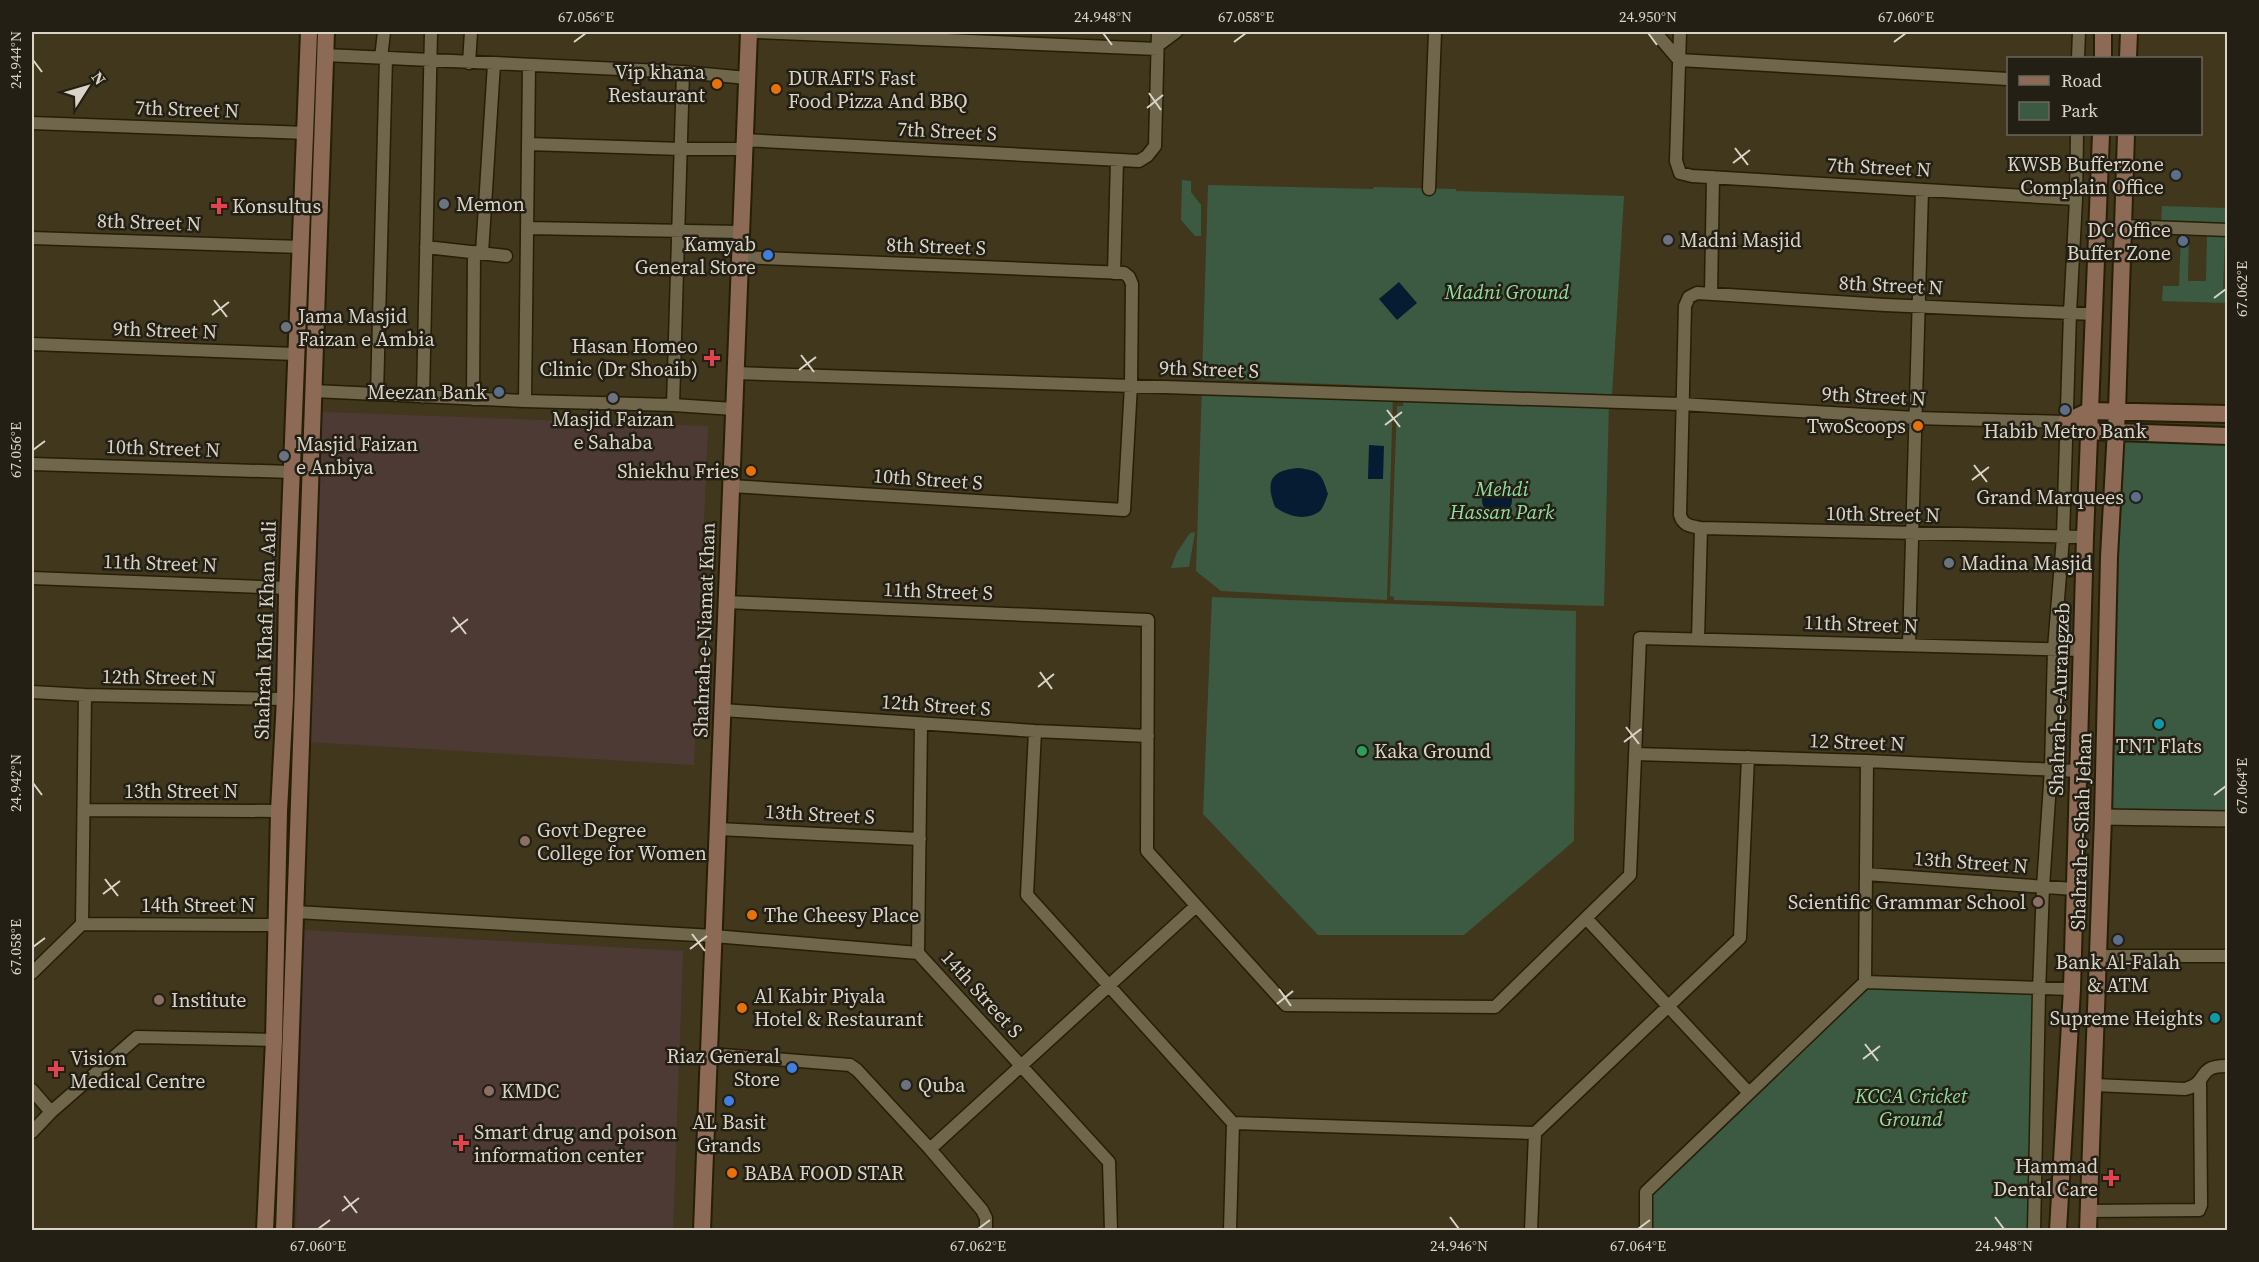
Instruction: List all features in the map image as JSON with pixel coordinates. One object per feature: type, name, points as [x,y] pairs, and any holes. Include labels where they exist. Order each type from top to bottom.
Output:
[{"type":"main road","name":"Shahrah Khafi Khan Aali","points":[[265,1230],[309,32]]},
{"type":"main road","name":"Shahrah Khafi Khan Aali","points":[[284,1230],[326,32]]},
{"type":"main road","name":"Shahrah-e-Niamat Khan","points":[[702,1230],[748,32]]},
{"type":"main road","points":[[2103,32],[2103,57]]},
{"type":"main road","points":[[2128,57],[2129,32]]},
{"type":"main road","name":"Shahrah-e-Aurangzeb","points":[[2058,1230],[2072,989],[2089,411],[2101,135]]},
{"type":"main road","points":[[2116,432],[2126,135]]},
{"type":"main road","points":[[295,381],[313,386]]},
{"type":"main road","points":[[2066,422],[2089,411],[2228,414]]},
{"type":"main road","points":[[2066,422],[2089,431],[2228,436]]},
{"type":"main road","name":"Shahrah-e-Shah Jehan","points":[[2088,1230],[2103,817],[2109,557],[2116,432]]},
{"type":"main road","points":[[287,591],[306,596]]},
{"type":"main road","points":[[279,812],[298,803]]},
{"type":"main road","points":[[279,812],[298,820]]},
{"type":"street","points":[[377,394],[384,32]]},
{"type":"street","points":[[423,397],[431,32]]},
{"type":"street","points":[[469,63],[471,32]]},
{"type":"street","points":[[757,32],[1157,48],[1176,32]]},
{"type":"street","points":[[1157,48],[1158,32]]},
{"type":"street","points":[[1429,189],[1435,32]]},
{"type":"street","points":[[1655,32],[1679,60],[2007,79]]},
{"type":"street","points":[[1679,60],[1680,32]]},
{"type":"street","points":[[2078,57],[2079,32]]},
{"type":"street","name":"7th Street S","points":[[528,144],[681,149],[744,144],[1138,161],[1147,156],[1155,146],[1157,48]]},
{"type":"street","points":[[325,54],[682,72],[747,78]]},
{"type":"street","name":"7th Street N","points":[[1679,60],[1676,161],[1680,173],[1713,177],[2076,199]]},
{"type":"street","points":[[473,399],[478,253],[494,64]]},
{"type":"street","points":[[525,401],[529,66]]},
{"type":"street","points":[[673,405],[682,72]]},
{"type":"street","name":"7th Street N","points":[[32,123],[306,133]]},
{"type":"street","points":[[2034,1230],[2039,988],[2062,537],[2077,135]]},
{"type":"street","points":[[1114,273],[1117,160]]},
{"type":"street","points":[[1711,294],[1713,177]]},
{"type":"street","points":[[1909,645],[1922,190]]},
{"type":"street","points":[[2124,226],[2228,230]]},
{"type":"street","points":[[527,228],[741,232]]},
{"type":"street","name":"8th Street N","points":[[32,238],[302,247]]},
{"type":"street","points":[[426,247],[506,256]]},
{"type":"street","name":"8th Street S","points":[[740,257],[1124,273],[1132,284],[1131,386]]},
{"type":"street","name":"8th Street N","points":[[1681,404],[1684,306],[1689,297],[1697,293],[2093,314]]},
{"type":"street","name":"9th Street N","points":[[32,344],[296,354]]},
{"type":"street","name":"9th Street S","points":[[735,373],[1681,404]]},
{"type":"street","points":[[313,386],[423,397],[734,409]]},
{"type":"street","name":"10th Street S","points":[[731,486],[1124,510],[1131,386]]},
{"type":"street","name":"9th Street N","points":[[1681,404],[1915,418],[2066,422]]},
{"type":"street","name":"10th Street N","points":[[1681,404],[1682,521],[1686,525],[1701,528],[2085,537]]},
{"type":"street","name":"10th Street N","points":[[32,464],[292,472]]},
{"type":"street","points":[[1698,639],[1701,528]]},
{"type":"street","name":"11th Street N","points":[[32,578],[287,591]]},
{"type":"street","name":"11th Street S","points":[[726,602],[1148,620],[1148,736]]},
{"type":"street","name":"11th Street N","points":[[1635,754],[1640,638],[2082,650]]},
{"type":"street","name":"12th Street N","points":[[32,692],[285,699]]},
{"type":"street","points":[[32,973],[82,924],[85,695]]},
{"type":"street","name":"12th Street S","points":[[722,710],[1035,731],[1148,736]]},
{"type":"street","points":[[918,953],[921,724]]},
{"type":"street","points":[[1035,731],[1027,895],[1233,1123],[1230,1230]]},
{"type":"street","points":[[1148,736],[1147,851],[1286,1005],[1495,1007],[1630,876],[1635,754]]},
{"type":"street","name":"12 Street N","points":[[1635,754],[1867,761],[2078,771]]},
{"type":"street","points":[[1531,1230],[1535,1133],[1740,938],[1748,758]]},
{"type":"street","points":[[1865,982],[1867,761]]},
{"type":"street","name":"13th Street N","points":[[84,810],[279,812]]},
{"type":"street","points":[[2103,817],[2228,819]]},
{"type":"street","name":"13th Street S","points":[[718,829],[920,839]]},
{"type":"street","name":"13th Street N","points":[[1866,874],[2074,889]]},
{"type":"street","points":[[930,1149],[1196,906]]},
{"type":"street","name":"14th Street S","points":[[296,912],[714,936],[918,953],[1109,1162],[1111,1230]]},
{"type":"street","points":[[1586,918],[1749,1093]]},
{"type":"street","name":"14th Street N","points":[[82,924],[277,925]]},
{"type":"street","points":[[2098,956],[2228,956]]},
{"type":"street","points":[[1646,1230],[1646,1192],[1865,982],[2072,989]]},
{"type":"street","points":[[32,1132],[51,1112],[137,1037],[273,1040]]},
{"type":"street","points":[[710,1054],[850,1065],[930,1149],[982,1210],[986,1218],[986,1230]]},
{"type":"street","points":[[2094,1085],[2185,1089],[2192,1088],[2205,1072],[2214,1066],[2228,1066]]},
{"type":"street","points":[[2089,1211],[2199,1210],[2201,1205],[2200,1081]]},
{"type":"street","points":[[32,1090],[51,1112]]},
{"type":"street","points":[[1233,1123],[1535,1133]]},
{"type":"shaded area","points":[[322,412],[708,426],[694,765],[308,742]]},
{"type":"shaded area","name":"KMDC","points":[[304,930],[683,951],[673,1230],[296,1230]]},
{"type":"green space","points":[[1182,180],[1191,181],[1191,192],[1201,205],[1201,236],[1195,236],[1181,220]]},
{"type":"green space","name":"Madni Ground","points":[[1208,185],[1456,189],[1456,191],[1624,196],[1612,395],[1202,379]]},
{"type":"green space","points":[[2162,206],[2227,208],[2227,226],[2161,225]]},
{"type":"green space","points":[[2181,233],[2189,233],[2188,281],[2206,281],[2207,234],[2225,235],[2223,291],[2227,291],[2227,303],[2162,301],[2163,286],[2179,286]]},
{"type":"green space","points":[[1202,385],[1393,394],[1387,600],[1221,591],[1196,571]]},
{"type":"green space","name":"Mehdi Hassan Park","points":[[1404,395],[1609,402],[1604,606],[1394,600],[1394,597],[1390,596],[1397,406],[1403,406]]},
{"type":"green space","name":"TNT Flats","points":[[2115,433],[2227,436],[2227,818],[2100,815]]},
{"type":"green space","points":[[1195,532],[1189,567],[1171,568],[1177,552],[1190,533]]},
{"type":"green space","points":[[1212,597],[1576,611],[1574,841],[1464,935],[1318,935],[1203,814]]},
{"type":"green space","name":"KCCA Cricket Ground","points":[[1865,982],[2039,992],[2034,1230],[1648,1230],[1646,1192]]},
{"type":"water","points":[[1399,282],[1417,303],[1397,320],[1379,299]]},
{"type":"water","points":[[1369,445],[1384,446],[1383,479],[1368,479]]},
{"type":"water","points":[[1299,468],[1316,472],[1322,478],[1328,494],[1320,511],[1303,517],[1285,513],[1275,507],[1271,490],[1276,474]]},
{"type":"water","points":[[1497,485],[1508,489],[1512,500],[1508,511],[1497,515],[1486,511],[1482,500],[1486,489]]},
{"type":"place","name":"Vip khana Restaurant","points":[[717,84]]},
{"type":"place","name":"DURAFI'S Fast Food Pizza And BBQ","points":[[776,89]]},
{"type":"place","name":"KWSB Bufferzone Complain Office","points":[[2176,175]]},
{"type":"place","name":"Memon","points":[[444,204]]},
{"type":"place","name":"Konsultus","points":[[219,206]]},
{"type":"place","name":"Madni Masjid","points":[[1668,240]]},
{"type":"place","name":"DC Office Buffer Zone","points":[[2183,241]]},
{"type":"place","name":"Kamyab General Store","points":[[768,255]]},
{"type":"place","name":"Jama Masjid Faizan e Ambia","points":[[286,327]]},
{"type":"place","name":"Hasan Homeo Clinic (Dr Shoaib)","points":[[712,358]]},
{"type":"place","name":"Meezan Bank","points":[[499,392]]},
{"type":"place","name":"Masjid Faizan e Sahaba","points":[[613,398]]},
{"type":"place","name":"Habib Metro Bank","points":[[2065,410]]},
{"type":"place","name":"TwoScoops","points":[[1918,426]]},
{"type":"place","name":"Masjid Faizan e Anbiya","points":[[284,456]]},
{"type":"place","name":"Shiekhu Fries","points":[[751,471]]},
{"type":"place","name":"Grand Marquees","points":[[2136,497]]},
{"type":"place","name":"Madina Masjid","points":[[1949,563]]},
{"type":"place","name":"TNT Flats","points":[[2159,724]]},
{"type":"place","name":"Kaka Ground","points":[[1362,751]]},
{"type":"place","name":"Govt Degree College for Women","points":[[525,841]]},
{"type":"place","name":"Scientific Grammar School","points":[[2038,902]]},
{"type":"place","name":"The Cheesy Place","points":[[752,915]]},
{"type":"place","name":"Bank Al-Falah & ATM","points":[[2118,940]]},
{"type":"place","name":"Institute","points":[[159,1000]]},
{"type":"place","name":"Al Kabir Piyala Hotel & Restaurant","points":[[742,1008]]},
{"type":"place","name":"Supreme Heights","points":[[2215,1018]]},
{"type":"place","name":"Riaz General Store","points":[[792,1068]]},
{"type":"place","name":"Vision Medical Centre","points":[[56,1069]]},
{"type":"place","name":"Quba","points":[[906,1085]]},
{"type":"place","name":"KMDC","points":[[489,1091]]},
{"type":"place","name":"AL Basit Grands","points":[[729,1101]]},
{"type":"place","name":"Smart drug and poison information center","points":[[461,1143]]},
{"type":"place","name":"BABA FOOD STAR","points":[[732,1173]]},
{"type":"place","name":"Hammad Dental Care","points":[[2111,1178]]}]
